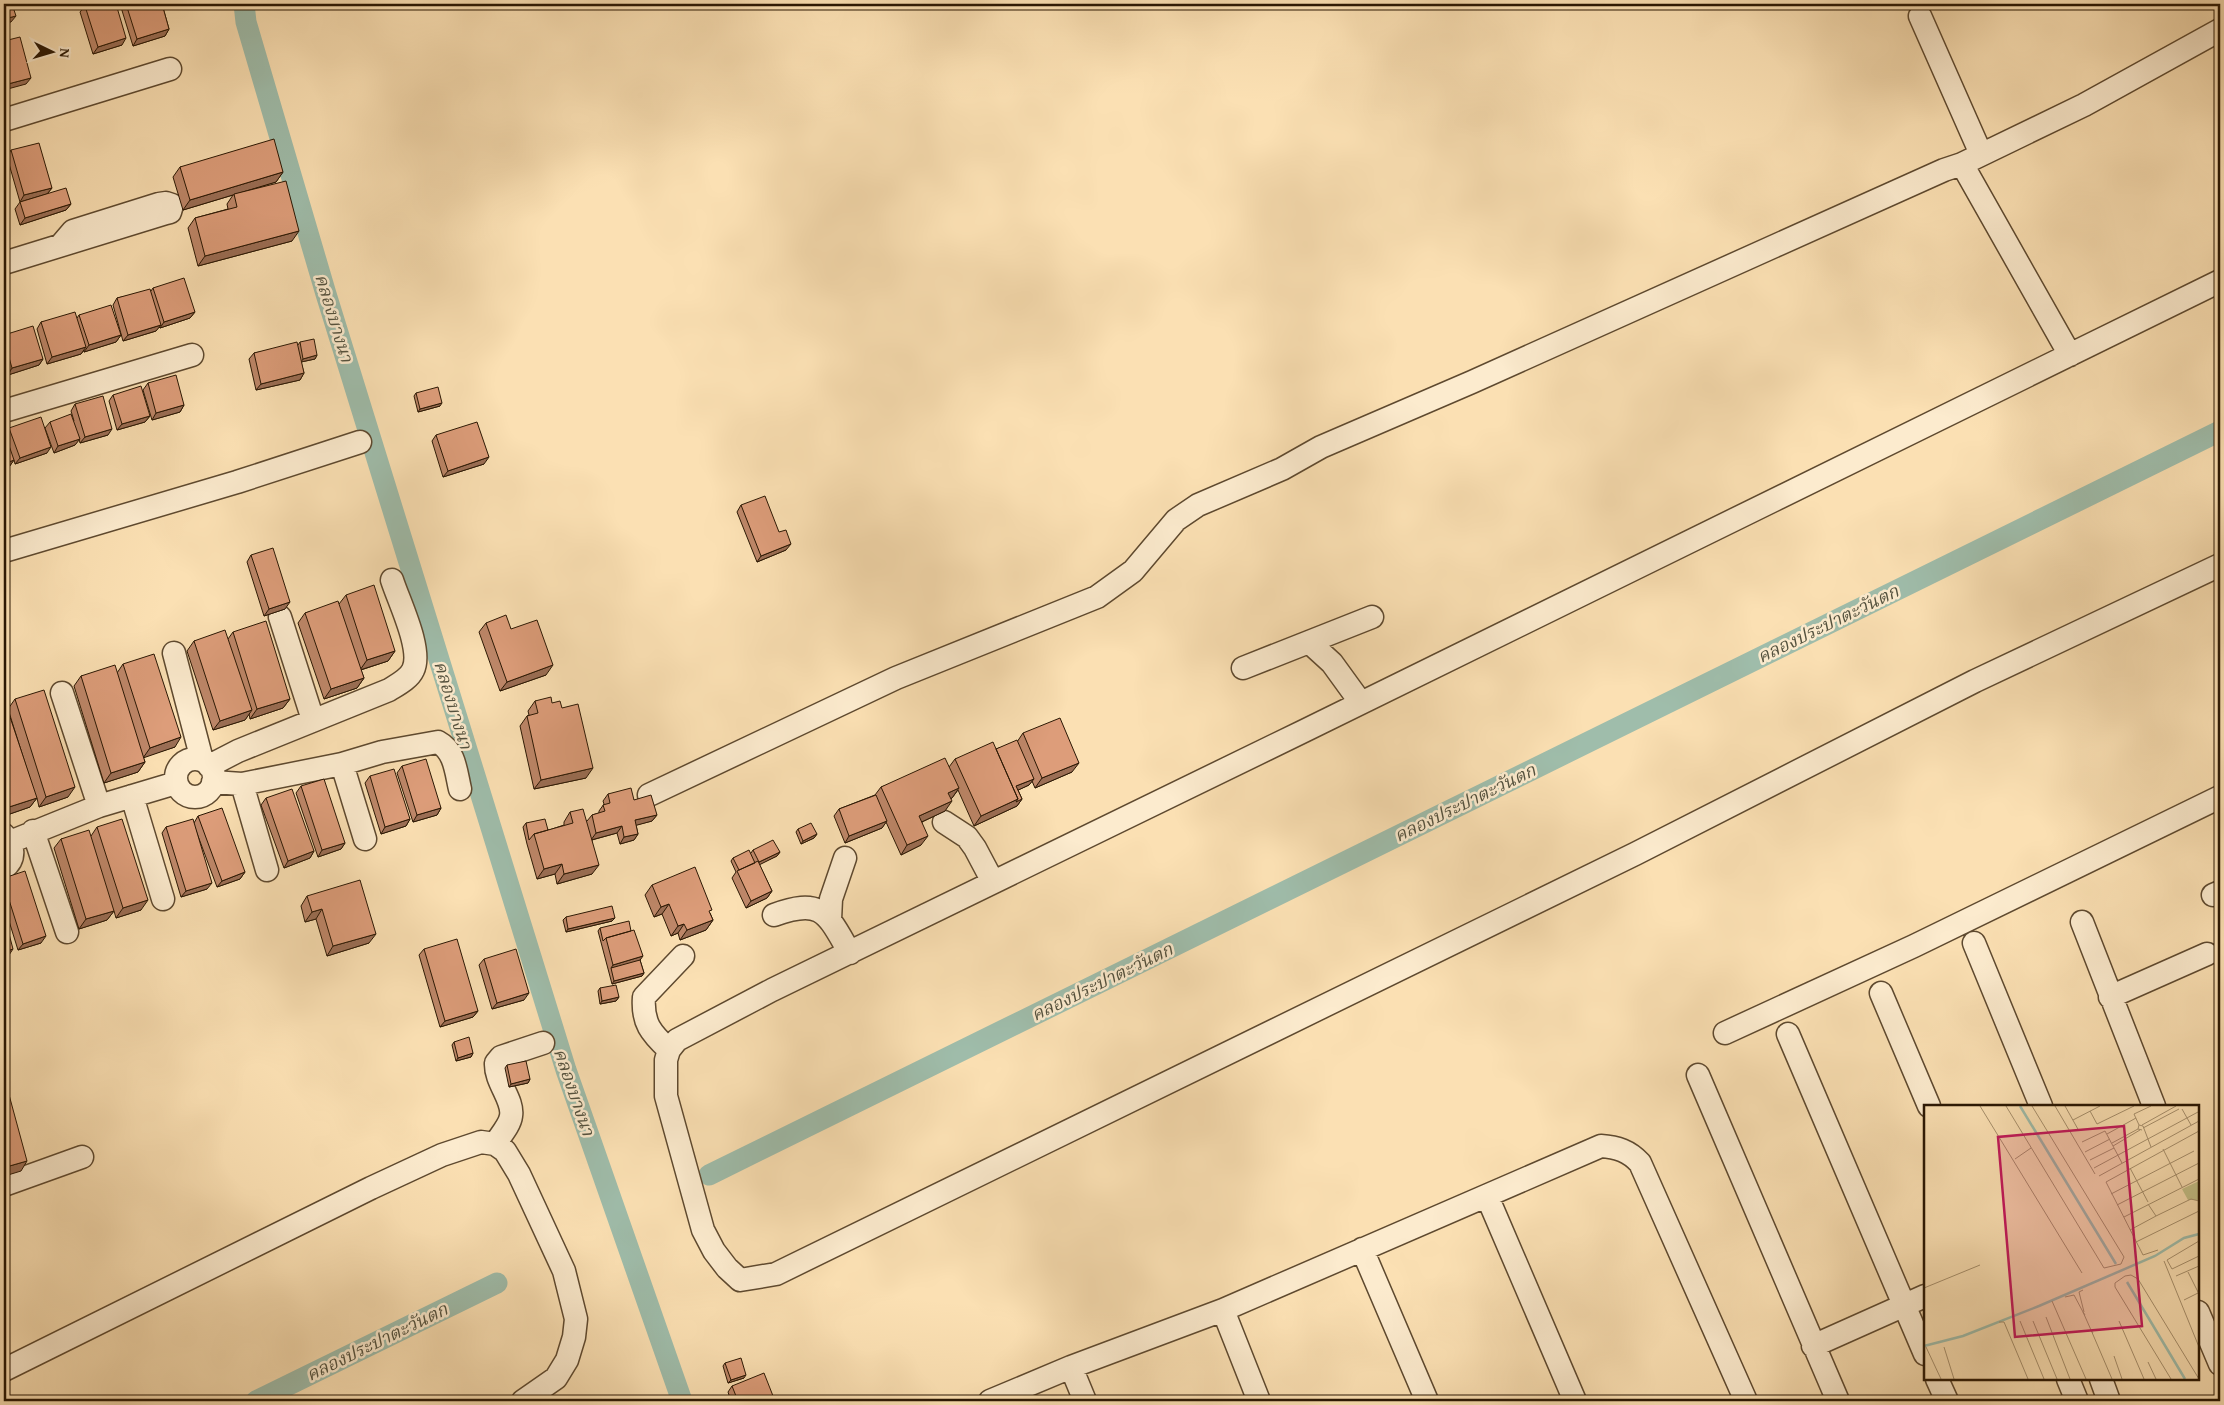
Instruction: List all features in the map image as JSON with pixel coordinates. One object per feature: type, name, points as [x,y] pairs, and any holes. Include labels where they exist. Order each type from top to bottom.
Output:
[{"type":"street","points":[[1920,16],[1972,159],[2070,355]]},
{"type":"street","points":[[649,795],[896,678],[1097,597],[1133,571],[1176,520],[1198,505],[1282,469],[1321,447],[1472,382],[1972,159],[2084,105],[2220,30]]},
{"type":"street","points":[[4,120],[170,69]]},
{"type":"street","points":[[4,263],[61,245]]},
{"type":"street","points":[[2220,281],[772,990],[677,1040],[669,1050],[665,1077],[666,1096],[703,1230],[714,1251],[727,1268],[740,1280],[776,1274],[1635,854],[1975,681],[2220,565]]},
{"type":"street","points":[[4,411],[192,355]]},
{"type":"street","points":[[4,551],[237,482],[360,442]]},
{"type":"street","points":[[208,769],[238,751],[389,690],[413,672],[417,658],[392,580]]},
{"type":"street","points":[[280,617],[314,720]]},
{"type":"street","points":[[1243,668],[1372,617]]},
{"type":"street","points":[[1310,642],[1332,664],[1361,703]]},
{"type":"street","points":[[174,653],[208,769],[210,790],[203,795],[195,797],[186,796],[176,783],[176,774],[179,766],[186,761],[194,759],[208,769],[242,784],[342,764],[382,752],[438,742],[446,746],[451,753],[460,789]]},
{"type":"street","points":[[62,693],[99,806]]},
{"type":"street","points":[[342,764],[365,839]]},
{"type":"street","points":[[4,868],[12,858],[13,850],[7,838],[33,831],[99,806],[176,783]]},
{"type":"street","points":[[242,784],[267,870]]},
{"type":"street","points":[[132,796],[163,899]]},
{"type":"street","points":[[1725,1033],[1914,946],[2220,797]]},
{"type":"street","points":[[944,822],[967,837],[993,882]]},
{"type":"street","points":[[33,831],[67,932]]},
{"type":"street","points":[[830,920],[831,899],[845,858]]},
{"type":"street","points":[[774,915],[805,906],[817,910],[830,920],[850,953]]},
{"type":"street","points":[[2082,922],[2154,1105]]},
{"type":"street","points":[[1974,943],[2041,1105]]},
{"type":"street","points":[[2110,997],[2207,954]]},
{"type":"street","points":[[669,1050],[654,1036],[645,1021],[644,997],[683,956]]},
{"type":"street","points":[[1881,993],[1928,1105]]},
{"type":"street","points":[[1788,1034],[1924,1352]]},
{"type":"street","points":[[495,1144],[512,1117],[510,1106],[495,1073],[496,1063],[501,1057],[543,1043]]},
{"type":"street","points":[[1698,1075],[1838,1401]]},
{"type":"street","points":[[4,1370],[371,1188],[460,1148],[481,1142],[495,1144],[505,1151],[546,1228],[564,1271],[576,1319],[572,1345],[556,1378],[523,1401]]},
{"type":"street","points":[[990,1401],[1071,1367],[1223,1310],[1601,1146],[1614,1147],[1634,1156],[1640,1163],[1746,1401]]},
{"type":"street","points":[[4,1185],[82,1157]]},
{"type":"street","points":[[1487,1196],[1575,1401]]},
{"type":"street","points":[[1362,1249],[1427,1401]]},
{"type":"street","points":[[1813,1346],[1924,1296]]},
{"type":"street","points":[[1223,1310],[1260,1401]]},
{"type":"street","points":[[2199,1314],[2220,1364]]},
{"type":"street","points":[[1071,1367],[1085,1401]]},
{"type":"street","points":[[1937,1380],[1947,1401]]},
{"type":"street","points":[[2068,1380],[2077,1401]]},
{"type":"street","points":[[2101,1380],[2109,1401]]},
{"type":"building","points":[[4,4],[12,4],[16,16],[4,19]]},
{"type":"building","points":[[91,4],[116,4],[126,38],[98,47],[85,6]]},
{"type":"building","points":[[126,4],[162,4],[169,29],[137,39]]},
{"type":"building","points":[[20,37],[31,78],[4,85],[4,41]]},
{"type":"building","points":[[4,85],[9,102],[4,104]]},
{"type":"building","points":[[274,139],[283,172],[190,200],[180,167]]},
{"type":"building","points":[[39,143],[52,188],[24,195],[11,150]]},
{"type":"building","points":[[286,181],[299,231],[205,256],[195,218],[237,207],[234,194]]},
{"type":"building","points":[[66,188],[71,204],[25,218],[20,202]]},
{"type":"building","points":[[184,278],[195,312],[164,322],[153,288]]},
{"type":"building","points":[[150,289],[161,325],[128,335],[117,298]]},
{"type":"building","points":[[111,305],[121,335],[89,345],[79,315]]},
{"type":"building","points":[[75,312],[86,347],[52,357],[41,322]]},
{"type":"building","points":[[33,326],[43,359],[12,368],[4,335]]},
{"type":"building","points":[[314,339],[317,355],[303,359],[300,342]]},
{"type":"building","points":[[297,342],[304,373],[261,384],[254,353]]},
{"type":"building","points":[[4,350],[10,370],[4,372]]},
{"type":"building","points":[[176,375],[184,405],[156,413],[148,383]]},
{"type":"building","points":[[141,386],[150,416],[122,424],[113,395]]},
{"type":"building","points":[[438,387],[442,403],[420,409],[416,393]]},
{"type":"building","points":[[103,396],[112,429],[85,437],[75,404]]},
{"type":"building","points":[[71,414],[80,439],[58,446],[50,422]]},
{"type":"building","points":[[41,417],[51,447],[20,458],[9,428]]},
{"type":"building","points":[[477,422],[489,457],[448,471],[436,435]]},
{"type":"building","points":[[4,431],[14,460],[4,464]]},
{"type":"building","points":[[765,496],[779,532],[786,530],[791,544],[761,556],[741,505]]},
{"type":"building","points":[[273,548],[290,602],[269,609],[251,555]]},
{"type":"building","points":[[374,585],[395,651],[367,660],[346,595]]},
{"type":"building","points":[[338,601],[364,678],[331,689],[305,613]]},
{"type":"building","points":[[506,615],[511,629],[537,620],[553,665],[507,682],[486,623]]},
{"type":"building","points":[[266,621],[290,699],[257,709],[233,632]]},
{"type":"building","points":[[225,630],[252,710],[220,721],[194,641]]},
{"type":"building","points":[[154,654],[181,737],[150,748],[123,664]]},
{"type":"building","points":[[115,665],[145,762],[111,773],[81,676]]},
{"type":"building","points":[[44,690],[75,787],[46,797],[15,699]]},
{"type":"building","points":[[551,697],[552,703],[560,701],[562,708],[578,704],[593,768],[541,780],[527,716],[538,713],[535,701]]},
{"type":"building","points":[[5,702],[37,798],[6,808],[4,800]]},
{"type":"building","points":[[1060,718],[1079,763],[1042,778],[1023,733]]},
{"type":"building","points":[[1017,740],[1034,779],[1016,786],[1022,799],[1016,802],[1018,799],[996,749]]},
{"type":"building","points":[[993,742],[1018,799],[981,816],[955,759]]},
{"type":"building","points":[[945,758],[959,788],[948,793],[952,801],[919,816],[928,836],[907,845],[881,787]]},
{"type":"building","points":[[426,759],[441,808],[417,815],[402,766]]},
{"type":"building","points":[[394,769],[410,819],[385,827],[370,776]]},
{"type":"building","points":[[324,779],[345,843],[322,850],[301,786]]},
{"type":"building","points":[[631,788],[634,800],[651,795],[657,815],[635,820],[638,834],[624,837],[622,826],[596,833],[592,815],[605,811],[603,805],[610,803],[608,794]]},
{"type":"building","points":[[292,789],[314,851],[288,861],[266,798]]},
{"type":"building","points":[[876,795],[887,821],[849,836],[839,809]]},
{"type":"building","points":[[222,808],[245,872],[222,881],[198,816]]},
{"type":"building","points":[[583,809],[599,865],[564,874],[562,864],[544,869],[534,834],[573,823],[570,812]]},
{"type":"building","points":[[122,819],[148,900],[123,908],[97,827]]},
{"type":"building","points":[[193,819],[212,883],[186,891],[166,827]]},
{"type":"building","points":[[545,819],[548,830],[534,834],[529,840],[526,823]]},
{"type":"building","points":[[811,823],[817,834],[803,841],[798,829]]},
{"type":"building","points":[[89,830],[114,911],[86,919],[61,839]]},
{"type":"building","points":[[773,840],[780,852],[759,862],[753,850]]},
{"type":"building","points":[[749,850],[755,863],[739,870],[733,858]]},
{"type":"building","points":[[758,861],[772,891],[751,901],[737,871]]},
{"type":"building","points":[[695,867],[712,910],[709,911],[713,920],[687,930],[684,924],[678,926],[669,904],[661,907],[652,885]]},
{"type":"building","points":[[25,871],[46,936],[23,944],[4,884],[4,878]]},
{"type":"building","points":[[360,880],[376,934],[333,946],[322,909],[312,912],[307,896]]},
{"type":"building","points":[[612,906],[615,918],[568,929],[566,917]]},
{"type":"building","points":[[4,915],[13,949],[4,952]]},
{"type":"building","points":[[629,921],[631,931],[606,938],[603,941],[600,928]]},
{"type":"building","points":[[634,930],[643,956],[613,965],[606,938]]},
{"type":"building","points":[[457,939],[478,1011],[445,1021],[424,949]]},
{"type":"building","points":[[516,949],[529,993],[497,1003],[484,959]]},
{"type":"building","points":[[640,960],[644,973],[614,981],[611,968]]},
{"type":"building","points":[[616,985],[619,997],[602,1001],[600,988]]},
{"type":"building","points":[[469,1037],[473,1053],[458,1058],[454,1042]]},
{"type":"building","points":[[526,1061],[530,1079],[511,1084],[507,1065]]},
{"type":"building","points":[[8,1091],[27,1161],[6,1167],[8,1174],[4,1176],[4,1092]]},
{"type":"building","points":[[741,1358],[746,1375],[731,1380],[725,1363]]},
{"type":"building","points":[[764,1373],[775,1401],[738,1401],[732,1386]]},
{"type":"waterway","name":"คลองบางนา","points":[[244,4],[246,22],[326,294],[566,1070],[682,1401]]},
{"type":"waterway","name":"คลองประปาตะวันตก","points":[[709,1175],[2220,431]]},
{"type":"waterway","name":"คลองประปาตะวันตก","points":[[256,1401],[497,1283]]}]
